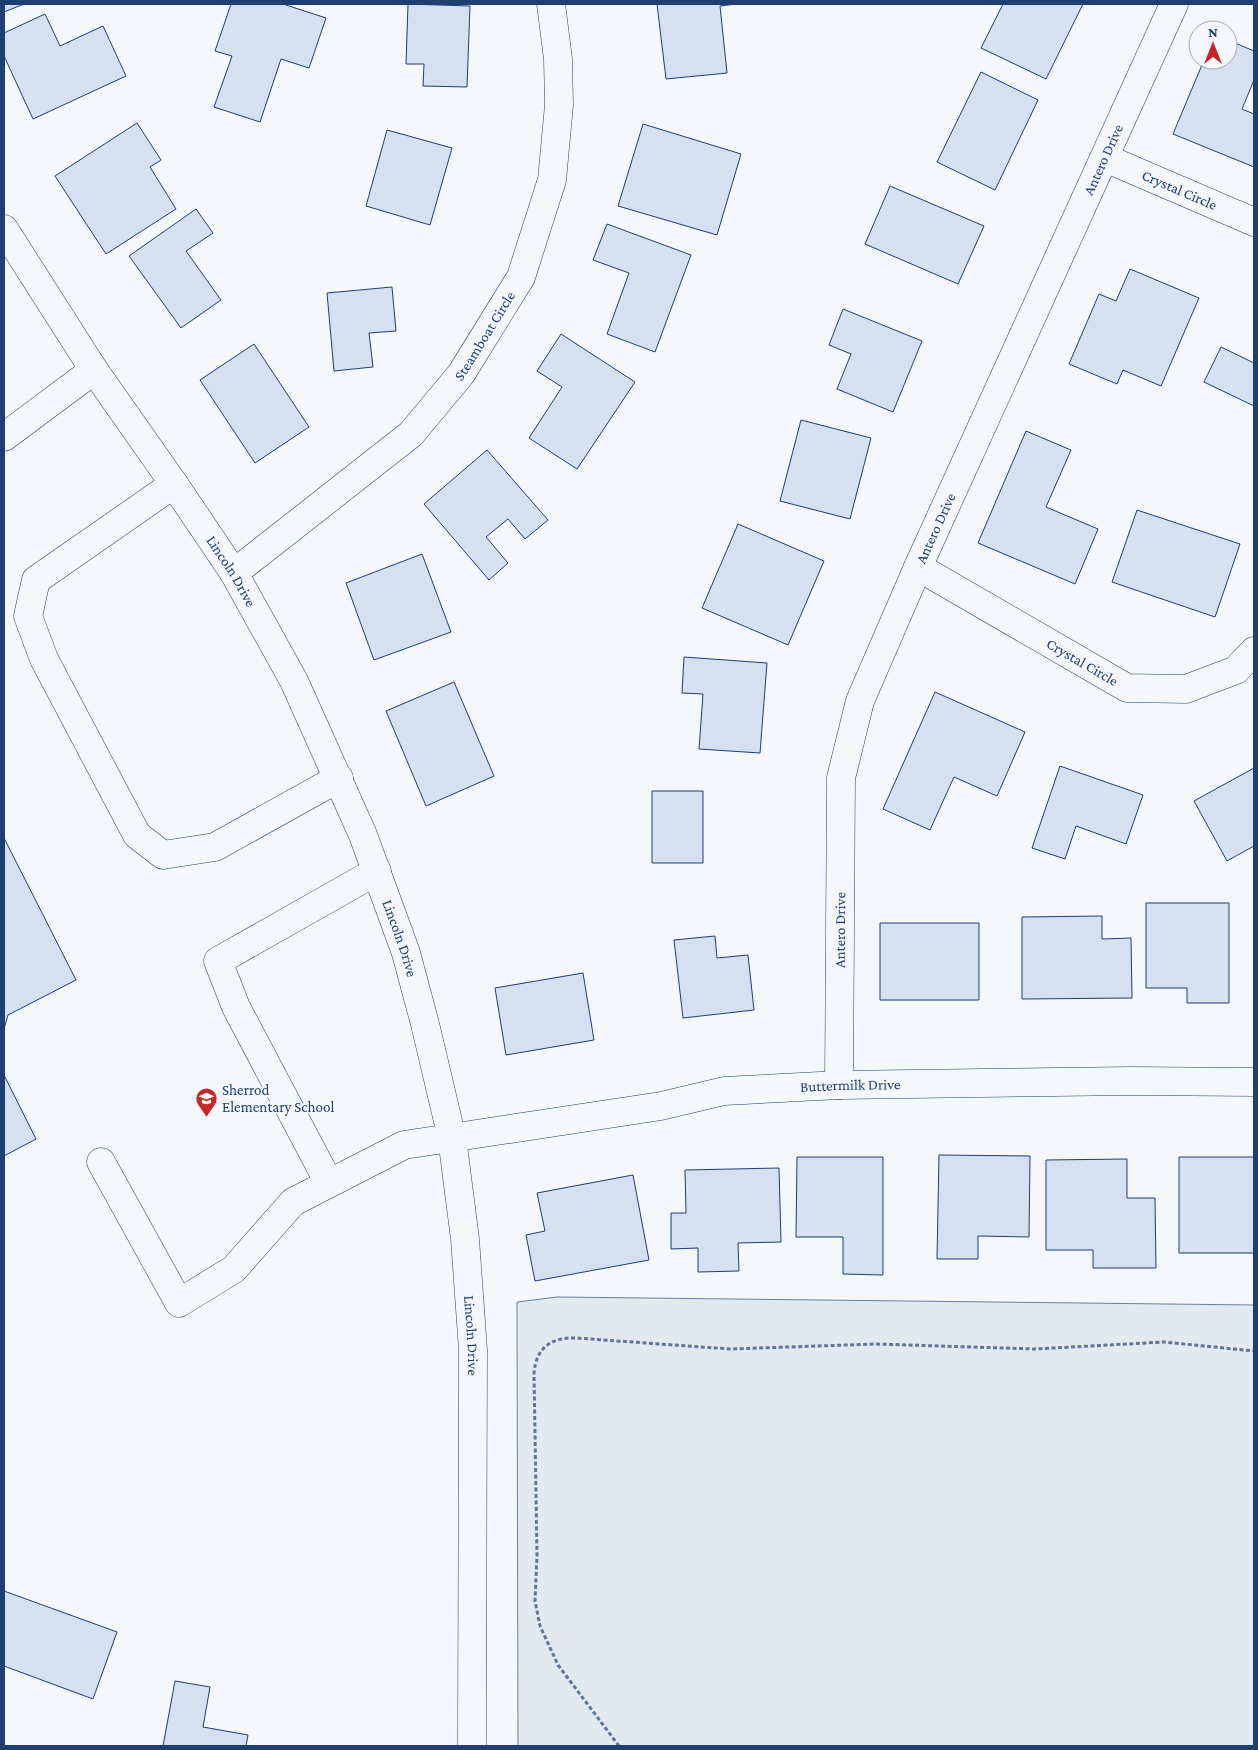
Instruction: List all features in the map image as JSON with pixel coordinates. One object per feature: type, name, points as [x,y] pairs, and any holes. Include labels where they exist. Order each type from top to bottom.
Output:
[{"type":"street","name":"Steamboat Circle","points":[[234,573],[412,434],[461,374],[521,277],[552,180],[559,105],[558,59],[552,4]]},
{"type":"street","name":"Antero Drive","points":[[839,1086],[841,778],[860,701],[918,567],[1174,4]]},
{"type":"street","name":"Crystal Circle","points":[[1105,158],[1254,222]]},
{"type":"street","name":"Lincoln Drive","points":[[4,229],[94,370],[234,573],[294,682],[339,778],[377,872],[406,953],[452,1138],[465,1239],[472,1350],[472,1746]]},
{"type":"street","points":[[4,437],[94,370]]},
{"type":"street","points":[[174,484],[36,580],[28,616],[44,659],[137,835],[163,855],[215,846],[339,778]]},
{"type":"street","name":"Crystal Circle","points":[[918,567],[1127,688],[1186,690],[1236,670],[1254,651]]},
{"type":"street","points":[[329,1183],[236,1007],[218,961],[377,872]]},
{"type":"street","name":"Buttermilk Drive","points":[[100,1162],[179,1303],[234,1269],[293,1202],[404,1145],[661,1106],[724,1091],[839,1086],[1131,1081],[1254,1082]]},
{"type":"path","points":[[619,1746],[558,1664],[540,1626],[535,1601],[537,1555],[534,1373],[538,1356],[543,1348],[553,1341],[564,1338],[576,1338],[730,1349],[876,1344],[1035,1349],[1164,1342],[1254,1351]]},
{"type":"shaded area","points":[[557,1297],[1254,1305],[1254,1746],[518,1746],[517,1302]]},
{"type":"building","points":[[4,4],[24,4],[4,12]]},
{"type":"building","points":[[231,4],[283,4],[326,18],[309,68],[281,59],[260,122],[214,107],[232,56],[215,51]]},
{"type":"building","points":[[408,4],[470,6],[467,87],[423,86],[424,64],[406,64]]},
{"type":"building","points":[[657,4],[737,4],[720,6],[727,73],[666,79]]},
{"type":"building","points":[[1003,4],[1083,4],[1046,79],[981,48]]},
{"type":"building","points":[[45,14],[60,46],[103,26],[126,76],[33,119],[4,56],[4,33]]},
{"type":"building","points":[[1238,44],[1254,51],[1254,80],[1242,109],[1254,114],[1254,167],[1173,134],[1200,70],[1238,70]]},
{"type":"building","points":[[981,72],[1038,100],[995,190],[937,162]]},
{"type":"building","points":[[137,123],[161,160],[150,167],[176,209],[106,254],[55,176]]},
{"type":"building","points":[[643,124],[741,154],[717,235],[618,206]]},
{"type":"building","points":[[387,130],[452,148],[430,225],[366,206]]},
{"type":"building","points":[[890,186],[984,226],[958,284],[865,244]]},
{"type":"building","points":[[196,209],[213,233],[186,251],[221,300],[181,328],[129,256]]},
{"type":"building","points":[[607,224],[691,255],[655,352],[607,334],[629,273],[593,260]]},
{"type":"building","points":[[1130,269],[1199,298],[1161,386],[1123,370],[1117,384],[1069,364],[1099,294],[1116,301]]},
{"type":"building","points":[[392,287],[396,331],[369,333],[373,367],[334,371],[327,293]]},
{"type":"building","points":[[843,309],[922,341],[893,412],[837,389],[851,354],[829,345]]},
{"type":"building","points":[[561,334],[635,382],[577,469],[529,438],[562,387],[537,371]]},
{"type":"building","points":[[254,344],[309,427],[255,463],[200,380]]},
{"type":"building","points":[[1221,347],[1254,363],[1254,406],[1204,382]]},
{"type":"building","points":[[801,420],[871,438],[850,519],[780,501]]},
{"type":"building","points":[[1026,431],[1071,450],[1046,507],[1098,529],[1075,584],[978,543]]},
{"type":"building","points":[[487,450],[548,520],[525,539],[508,519],[486,537],[508,563],[489,580],[424,504]]},
{"type":"building","points":[[1137,510],[1240,544],[1215,617],[1112,582]]},
{"type":"building","points":[[738,524],[824,561],[788,645],[702,608]]},
{"type":"building","points":[[422,554],[451,632],[374,660],[346,583]]},
{"type":"building","points":[[684,657],[767,663],[760,753],[699,749],[703,694],[682,693]]},
{"type":"building","points":[[454,682],[494,776],[426,806],[386,711]]},
{"type":"building","points":[[935,692],[1025,732],[997,796],[954,777],[930,830],[883,809]]},
{"type":"building","points":[[1060,766],[1143,795],[1126,844],[1076,826],[1065,859],[1032,848]]},
{"type":"building","points":[[1254,768],[1254,846],[1227,861],[1194,801]]},
{"type":"building","points":[[652,791],[703,791],[703,863],[652,863]]},
{"type":"building","points":[[4,838],[76,980],[8,1015],[4,1029]]},
{"type":"building","points":[[1146,903],[1229,903],[1229,1003],[1187,1003],[1187,988],[1146,988]]},
{"type":"building","points":[[1102,916],[1102,939],[1131,938],[1132,998],[1022,999],[1022,917]]},
{"type":"building","points":[[880,923],[979,923],[979,1000],[880,1000]]},
{"type":"building","points":[[715,936],[717,958],[748,955],[754,1010],[683,1018],[674,940]]},
{"type":"building","points":[[583,973],[594,1040],[506,1055],[495,988]]},
{"type":"building","points":[[4,1075],[36,1139],[4,1156]]},
{"type":"building","points":[[939,1155],[1030,1156],[1029,1237],[978,1236],[978,1259],[937,1259]]},
{"type":"building","points":[[797,1157],[883,1157],[883,1275],[843,1274],[843,1237],[796,1237]]},
{"type":"building","points":[[1179,1157],[1254,1157],[1254,1253],[1179,1253]]},
{"type":"building","points":[[1127,1159],[1127,1198],[1155,1198],[1156,1268],[1093,1268],[1093,1250],[1046,1250],[1046,1160]]},
{"type":"building","points":[[779,1168],[781,1242],[738,1243],[739,1271],[698,1272],[698,1248],[671,1249],[671,1213],[686,1213],[685,1170]]},
{"type":"building","points":[[633,1175],[649,1260],[535,1281],[526,1235],[545,1231],[537,1193]]},
{"type":"building","points":[[4,1591],[117,1632],[93,1699],[4,1666]]},
{"type":"building","points":[[175,1681],[210,1687],[203,1727],[248,1735],[246,1746],[163,1746]]},
{"type":"place","name":"Sherrod Elementary School","points":[[206,1118]]}]
